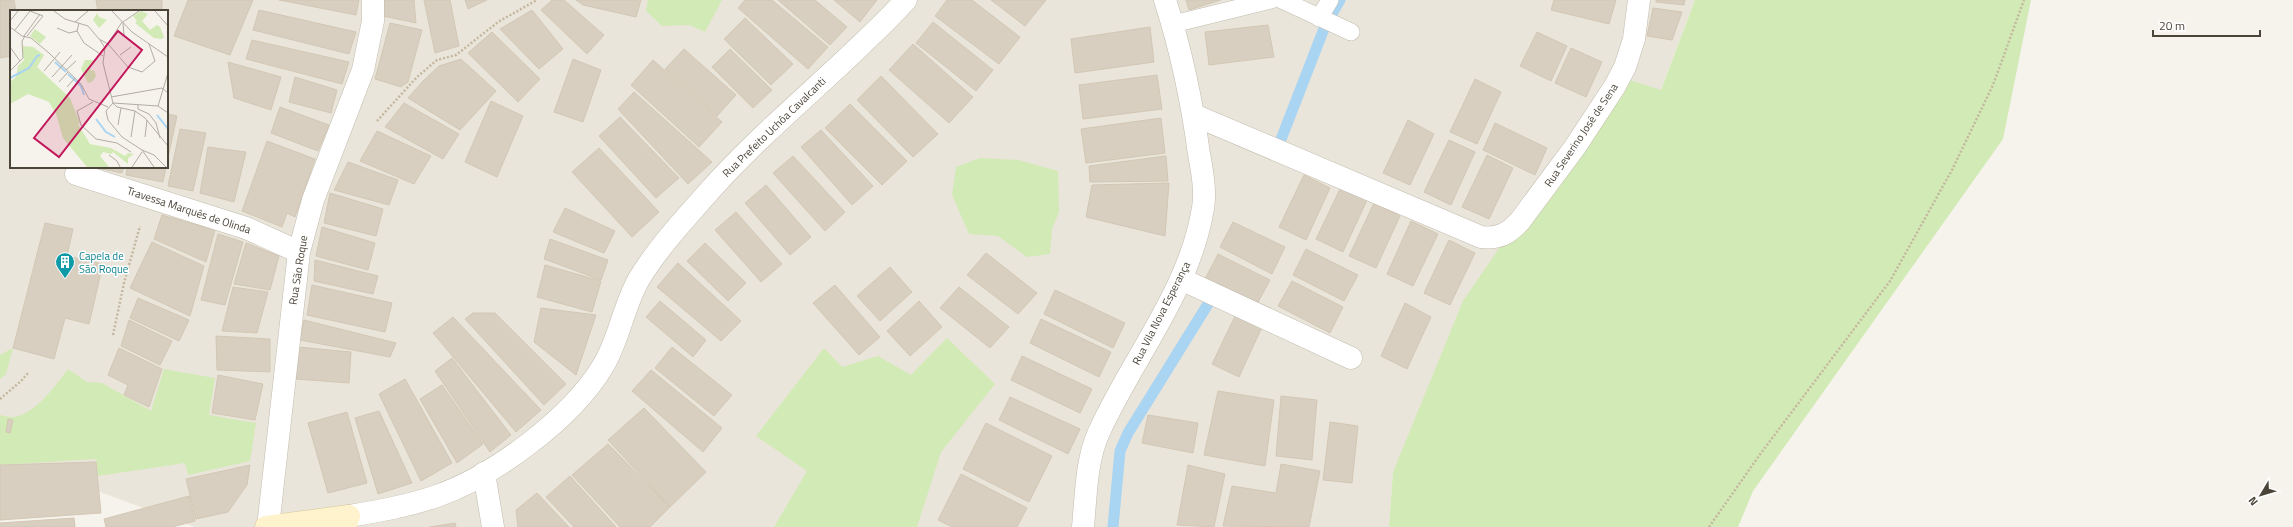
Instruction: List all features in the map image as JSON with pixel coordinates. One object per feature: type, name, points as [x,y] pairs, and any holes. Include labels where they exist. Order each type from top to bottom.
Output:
[{"type":"main road","name":"Rua Prefeito Uchôa Cavalcanti","points":[[267,527],[347,522]]},
{"type":"street","name":"Rua São Roque","points":[[267,527],[299,252],[313,200],[363,70],[373,21],[373,0]]},
{"type":"street","name":"Rua Prefeito Uchôa Cavalcanti","points":[[347,522],[439,495],[484,473],[542,434],[587,389],[604,365],[627,303],[639,279],[658,251],[705,195],[746,152],[882,26],[906,0]]},
{"type":"street","name":"Rua Vila Nova Esperança","points":[[1084,527],[1088,481],[1098,433],[1181,279],[1195,244],[1204,206],[1202,172],[1194,115],[1173,24],[1165,0]]},
{"type":"street","name":"Rua Severino José de Sena","points":[[1194,115],[1481,237],[1493,239],[1511,231],[1590,124],[1625,67],[1634,40],[1639,0]]},
{"type":"street","name":"Travessa Marquês de Olinda","points":[[76,174],[246,228],[299,252]]},
{"type":"street","points":[[1181,279],[1351,358]]},
{"type":"street","points":[[484,473],[493,527]]},
{"type":"lane","points":[[1173,24],[1271,0]]},
{"type":"lane","points":[[1282,0],[1351,32]]},
{"type":"lane","points":[[1319,18],[1330,0]]},
{"type":"path","points":[[346,115],[374,124],[417,77],[437,60],[456,55],[498,22],[537,0]]},
{"type":"path","points":[[1709,527],[1761,453],[1890,281],[1952,170],[1993,85],[2024,0]]},
{"type":"path","points":[[113,335],[124,283],[148,197]]},
{"type":"path","points":[[0,399],[29,372]]},
{"type":"shaded area","points":[[0,0],[1695,0],[1613,215],[1393,472],[1389,527],[195,527],[0,455]]},
{"type":"green space","points":[[648,0],[722,0],[705,32],[689,25],[662,26],[646,11]]},
{"type":"green space","points":[[1695,0],[2031,0],[2003,139],[1753,491],[1738,527],[1389,527],[1393,472],[1463,301],[1617,76],[1661,90]]},
{"type":"green space","points":[[980,158],[1018,160],[1058,171],[1059,212],[1052,229],[1050,254],[1027,257],[998,236],[969,234],[952,195],[956,167]]},
{"type":"green space","points":[[947,338],[995,384],[941,452],[917,527],[774,527],[807,471],[756,436],[824,348],[842,367],[878,356],[911,375]]},
{"type":"green space","points":[[13,348],[6,374],[0,379],[0,355]]},
{"type":"green space","points":[[68,369],[87,382],[102,383],[151,411],[164,369],[215,378],[209,415],[256,423],[250,461],[188,475],[185,463],[98,476],[96,459],[0,465],[0,415],[12,417],[20,416],[28,412],[44,399]]},
{"type":"building","points":[[0,0],[14,0],[16,10],[10,10],[10,56],[0,58]]},
{"type":"building","points":[[96,0],[162,0],[162,10],[98,10]]},
{"type":"building","points":[[188,0],[253,0],[230,55],[174,36]]},
{"type":"building","points":[[279,0],[359,0],[356,15]]},
{"type":"building","points":[[383,0],[414,0],[416,23],[383,16]]},
{"type":"building","points":[[424,0],[450,0],[459,46],[435,53]]},
{"type":"building","points":[[465,0],[487,0],[468,9]]},
{"type":"building","points":[[552,0],[564,0],[604,35],[587,54],[541,10]]},
{"type":"building","points":[[576,0],[641,0],[636,17],[583,5]]},
{"type":"building","points":[[745,0],[772,0],[828,47],[808,69],[738,8]]},
{"type":"building","points":[[778,0],[815,0],[847,27],[830,45]]},
{"type":"building","points":[[834,0],[877,0],[860,22]]},
{"type":"building","points":[[947,0],[972,0],[1020,37],[999,64],[935,16]]},
{"type":"building","points":[[991,0],[1046,0],[1025,26]]},
{"type":"building","points":[[1186,0],[1221,0],[1189,10]]},
{"type":"building","points":[[1554,0],[1616,0],[1609,24],[1551,10]]},
{"type":"building","points":[[1656,0],[1685,0],[1684,5],[1656,2]]},
{"type":"building","points":[[1653,8],[1682,12],[1672,40],[1647,36]]},
{"type":"building","points":[[259,10],[356,32],[349,54],[253,30]]},
{"type":"building","points":[[532,10],[563,49],[539,69],[500,29]]},
{"type":"building","points":[[745,18],[793,64],[771,85],[724,39]]},
{"type":"building","points":[[933,22],[993,70],[976,91],[916,43]]},
{"type":"building","points":[[390,23],[422,30],[408,82],[401,87],[375,79]]},
{"type":"building","points":[[1268,25],[1274,57],[1209,65],[1205,32]]},
{"type":"building","points":[[1150,27],[1154,62],[1075,73],[1071,39]]},
{"type":"building","points":[[492,32],[540,79],[518,102],[468,53]]},
{"type":"building","points":[[1537,32],[1567,46],[1551,81],[1520,66]]},
{"type":"building","points":[[252,40],[349,62],[342,84],[246,59]]},
{"type":"building","points":[[913,44],[973,97],[949,123],[889,70]]},
{"type":"building","points":[[1571,48],[1602,62],[1586,97],[1555,83]]},
{"type":"building","points":[[684,49],[736,95],[717,116],[665,69]]},
{"type":"building","points":[[730,49],[772,90],[753,108],[712,67]]},
{"type":"building","points":[[461,59],[496,91],[460,130],[408,98],[439,66]]},
{"type":"building","points":[[573,59],[601,70],[583,122],[554,112]]},
{"type":"building","points":[[653,60],[722,122],[699,147],[631,85]]},
{"type":"building","points":[[228,62],[281,77],[271,110],[234,98]]},
{"type":"building","points":[[1157,75],[1162,109],[1083,119],[1079,85]]},
{"type":"building","points":[[881,76],[938,134],[913,157],[857,100]]},
{"type":"building","points":[[295,77],[337,90],[331,113],[289,102]]},
{"type":"building","points":[[1475,79],[1501,92],[1477,144],[1450,132]]},
{"type":"building","points":[[634,92],[712,162],[688,184],[618,109]]},
{"type":"building","points":[[491,101],[523,116],[497,177],[465,162]]},
{"type":"building","points":[[404,103],[459,134],[443,159],[385,127]]},
{"type":"building","points":[[850,104],[907,161],[882,185],[825,128]]},
{"type":"building","points":[[280,107],[329,125],[318,151],[271,133]]},
{"type":"building","points":[[168,114],[177,116],[168,157]]},
{"type":"building","points":[[620,117],[679,178],[656,198],[599,136]]},
{"type":"building","points":[[1161,118],[1165,153],[1086,163],[1081,129]]},
{"type":"building","points":[[1408,120],[1434,134],[1410,185],[1383,173]]},
{"type":"building","points":[[1495,123],[1547,148],[1535,175],[1483,150]]},
{"type":"building","points":[[180,129],[206,133],[193,191],[168,186]]},
{"type":"building","points":[[821,130],[873,186],[852,205],[801,147]]},
{"type":"building","points":[[377,131],[431,156],[414,184],[360,161]]},
{"type":"building","points":[[1449,140],[1475,152],[1451,205],[1424,192]]},
{"type":"building","points":[[267,141],[315,159],[295,217],[287,213],[282,227],[242,211]]},
{"type":"building","points":[[208,147],[246,152],[234,202],[200,193]]},
{"type":"building","points":[[599,148],[659,212],[632,237],[572,172]]},
{"type":"building","points":[[1487,155],[1513,168],[1489,219],[1462,207]]},
{"type":"building","points":[[793,156],[845,212],[825,231],[773,173]]},
{"type":"building","points":[[1166,156],[1168,181],[1090,182],[1089,166]]},
{"type":"building","points":[[348,162],[398,180],[389,205],[334,190]]},
{"type":"building","points":[[97,168],[124,168],[122,173]]},
{"type":"building","points":[[127,168],[166,168],[163,182],[126,175]]},
{"type":"building","points":[[1304,175],[1330,188],[1306,240],[1279,227]]},
{"type":"building","points":[[1169,183],[1165,236],[1086,217],[1092,185]]},
{"type":"building","points":[[766,185],[811,237],[790,255],[745,203]]},
{"type":"building","points":[[1341,187],[1367,200],[1343,252],[1316,239]]},
{"type":"building","points":[[330,193],[383,209],[376,236],[324,223]]},
{"type":"building","points":[[1374,203],[1400,216],[1376,268],[1349,256]]},
{"type":"building","points":[[565,208],[615,231],[604,253],[553,232]]},
{"type":"building","points":[[736,212],[782,264],[761,282],[715,230]]},
{"type":"building","points":[[162,215],[215,230],[206,262],[154,239]]},
{"type":"building","points":[[1411,221],[1438,234],[1413,286],[1387,274]]},
{"type":"building","points":[[1233,222],[1285,247],[1272,274],[1220,247]]},
{"type":"building","name":"Capela de São Roque","points":[[45,223],[73,229],[67,256],[103,264],[89,324],[65,318],[54,359],[13,348]]},
{"type":"building","points":[[322,227],[375,243],[368,270],[316,256]]},
{"type":"building","points":[[218,234],[243,242],[225,305],[201,300]]},
{"type":"building","points":[[550,239],[608,260],[601,280],[544,259]]},
{"type":"building","points":[[1449,240],[1475,253],[1450,305],[1424,293]]},
{"type":"building","points":[[152,242],[204,266],[190,316],[130,288]]},
{"type":"building","points":[[246,243],[279,256],[270,290],[234,284]]},
{"type":"building","points":[[705,243],[746,283],[728,301],[687,261]]},
{"type":"building","points":[[1306,249],[1358,275],[1344,301],[1293,275]]},
{"type":"building","points":[[986,253],[1037,293],[1018,314],[967,275]]},
{"type":"building","points":[[1218,254],[1270,280],[1256,306],[1205,279]]},
{"type":"building","points":[[315,260],[378,276],[373,294],[314,281]]},
{"type":"building","points":[[678,263],[741,321],[721,341],[657,287]]},
{"type":"building","points":[[545,265],[601,281],[592,312],[537,297]]},
{"type":"building","points":[[890,267],[912,292],[880,321],[857,296]]},
{"type":"building","points":[[1292,281],[1343,307],[1330,333],[1278,306]]},
{"type":"building","points":[[312,285],[392,303],[385,332],[307,315]]},
{"type":"building","points":[[835,285],[880,337],[859,355],[813,303]]},
{"type":"building","points":[[233,287],[268,292],[257,333],[222,331]]},
{"type":"building","points":[[959,287],[1009,327],[990,348],[940,308]]},
{"type":"building","points":[[1055,290],[1125,323],[1113,348],[1044,314]]},
{"type":"building","points":[[138,298],[189,320],[179,341],[130,318]]},
{"type":"building","points":[[660,301],[706,340],[693,357],[646,317]]},
{"type":"building","points":[[919,301],[942,327],[910,356],[887,331]]},
{"type":"building","points":[[1405,303],[1431,317],[1407,369],[1381,356]]},
{"type":"building","points":[[541,308],[596,315],[576,375],[534,342]]},
{"type":"building","points":[[1237,312],[1263,325],[1239,377],[1212,364]]},
{"type":"building","points":[[473,313],[495,313],[566,384],[544,405],[465,319]]},
{"type":"building","points":[[453,317],[541,410],[516,432],[433,333]]},
{"type":"building","points":[[1041,319],[1111,352],[1099,377],[1030,343]]},
{"type":"building","points":[[129,320],[172,341],[160,365],[121,346]]},
{"type":"building","points":[[304,320],[396,343],[390,357],[300,340]]},
{"type":"building","points":[[216,336],[270,339],[270,372],[217,370]]},
{"type":"building","points":[[298,347],[351,352],[349,383],[296,379]]},
{"type":"building","points":[[672,347],[732,395],[714,416],[655,368]]},
{"type":"building","points":[[119,348],[162,369],[149,407],[124,395],[128,385],[108,375]]},
{"type":"building","points":[[1022,356],[1092,389],[1080,413],[1011,380]]},
{"type":"building","points":[[452,358],[511,435],[490,452],[435,371]]},
{"type":"building","points":[[651,370],[722,428],[703,452],[632,391]]},
{"type":"building","points":[[218,375],[263,384],[255,420],[212,413]]},
{"type":"building","points":[[405,379],[452,463],[421,481],[379,394]]},
{"type":"building","points":[[442,385],[483,444],[457,463],[420,399]]},
{"type":"building","points":[[1218,391],[1274,400],[1265,466],[1204,455]]},
{"type":"building","points":[[1281,396],[1317,400],[1312,460],[1276,456]]},
{"type":"building","points":[[1010,397],[1080,429],[1068,454],[999,420]]},
{"type":"building","points":[[644,408],[706,472],[670,507],[608,440]]},
{"type":"building","points":[[379,411],[412,483],[378,494],[355,418]]},
{"type":"building","points":[[347,412],[367,483],[328,493],[308,423]]},
{"type":"building","points":[[1148,415],[1198,423],[1193,453],[1142,443]]},
{"type":"building","points":[[8,419],[13,420],[10,433],[6,432]]},
{"type":"building","points":[[1330,422],[1358,426],[1352,483],[1323,480]]},
{"type":"building","points":[[986,423],[1052,456],[1029,502],[963,469]]},
{"type":"building","points":[[608,444],[670,507],[650,527],[620,527],[572,475]]},
{"type":"building","points":[[96,462],[101,513],[0,520],[0,465]]},
{"type":"building","points":[[1281,464],[1320,471],[1309,527],[1223,526],[1232,486],[1276,493]]},
{"type":"building","points":[[250,465],[247,485],[228,512],[196,519],[186,479]]},
{"type":"building","points":[[1188,465],[1225,474],[1214,527],[1177,525]]},
{"type":"building","points":[[961,474],[1027,508],[1017,527],[952,527],[938,520]]},
{"type":"building","points":[[570,476],[616,527],[574,527],[546,497]]},
{"type":"building","points":[[537,493],[569,527],[518,527],[516,510]]},
{"type":"building","points":[[189,496],[195,521],[172,527],[106,527],[104,519]]},
{"type":"building","points":[[74,518],[75,527],[0,527],[0,523]]},
{"type":"building","points":[[455,523],[456,527],[430,527]]},
{"type":"waterway","points":[[1280,142],[1325,26],[1340,0]]},
{"type":"waterway","points":[[1113,527],[1120,451],[1128,433],[1208,304]]},
{"type":"place","name":"Capela de São Roque","points":[[65,279]]}]
